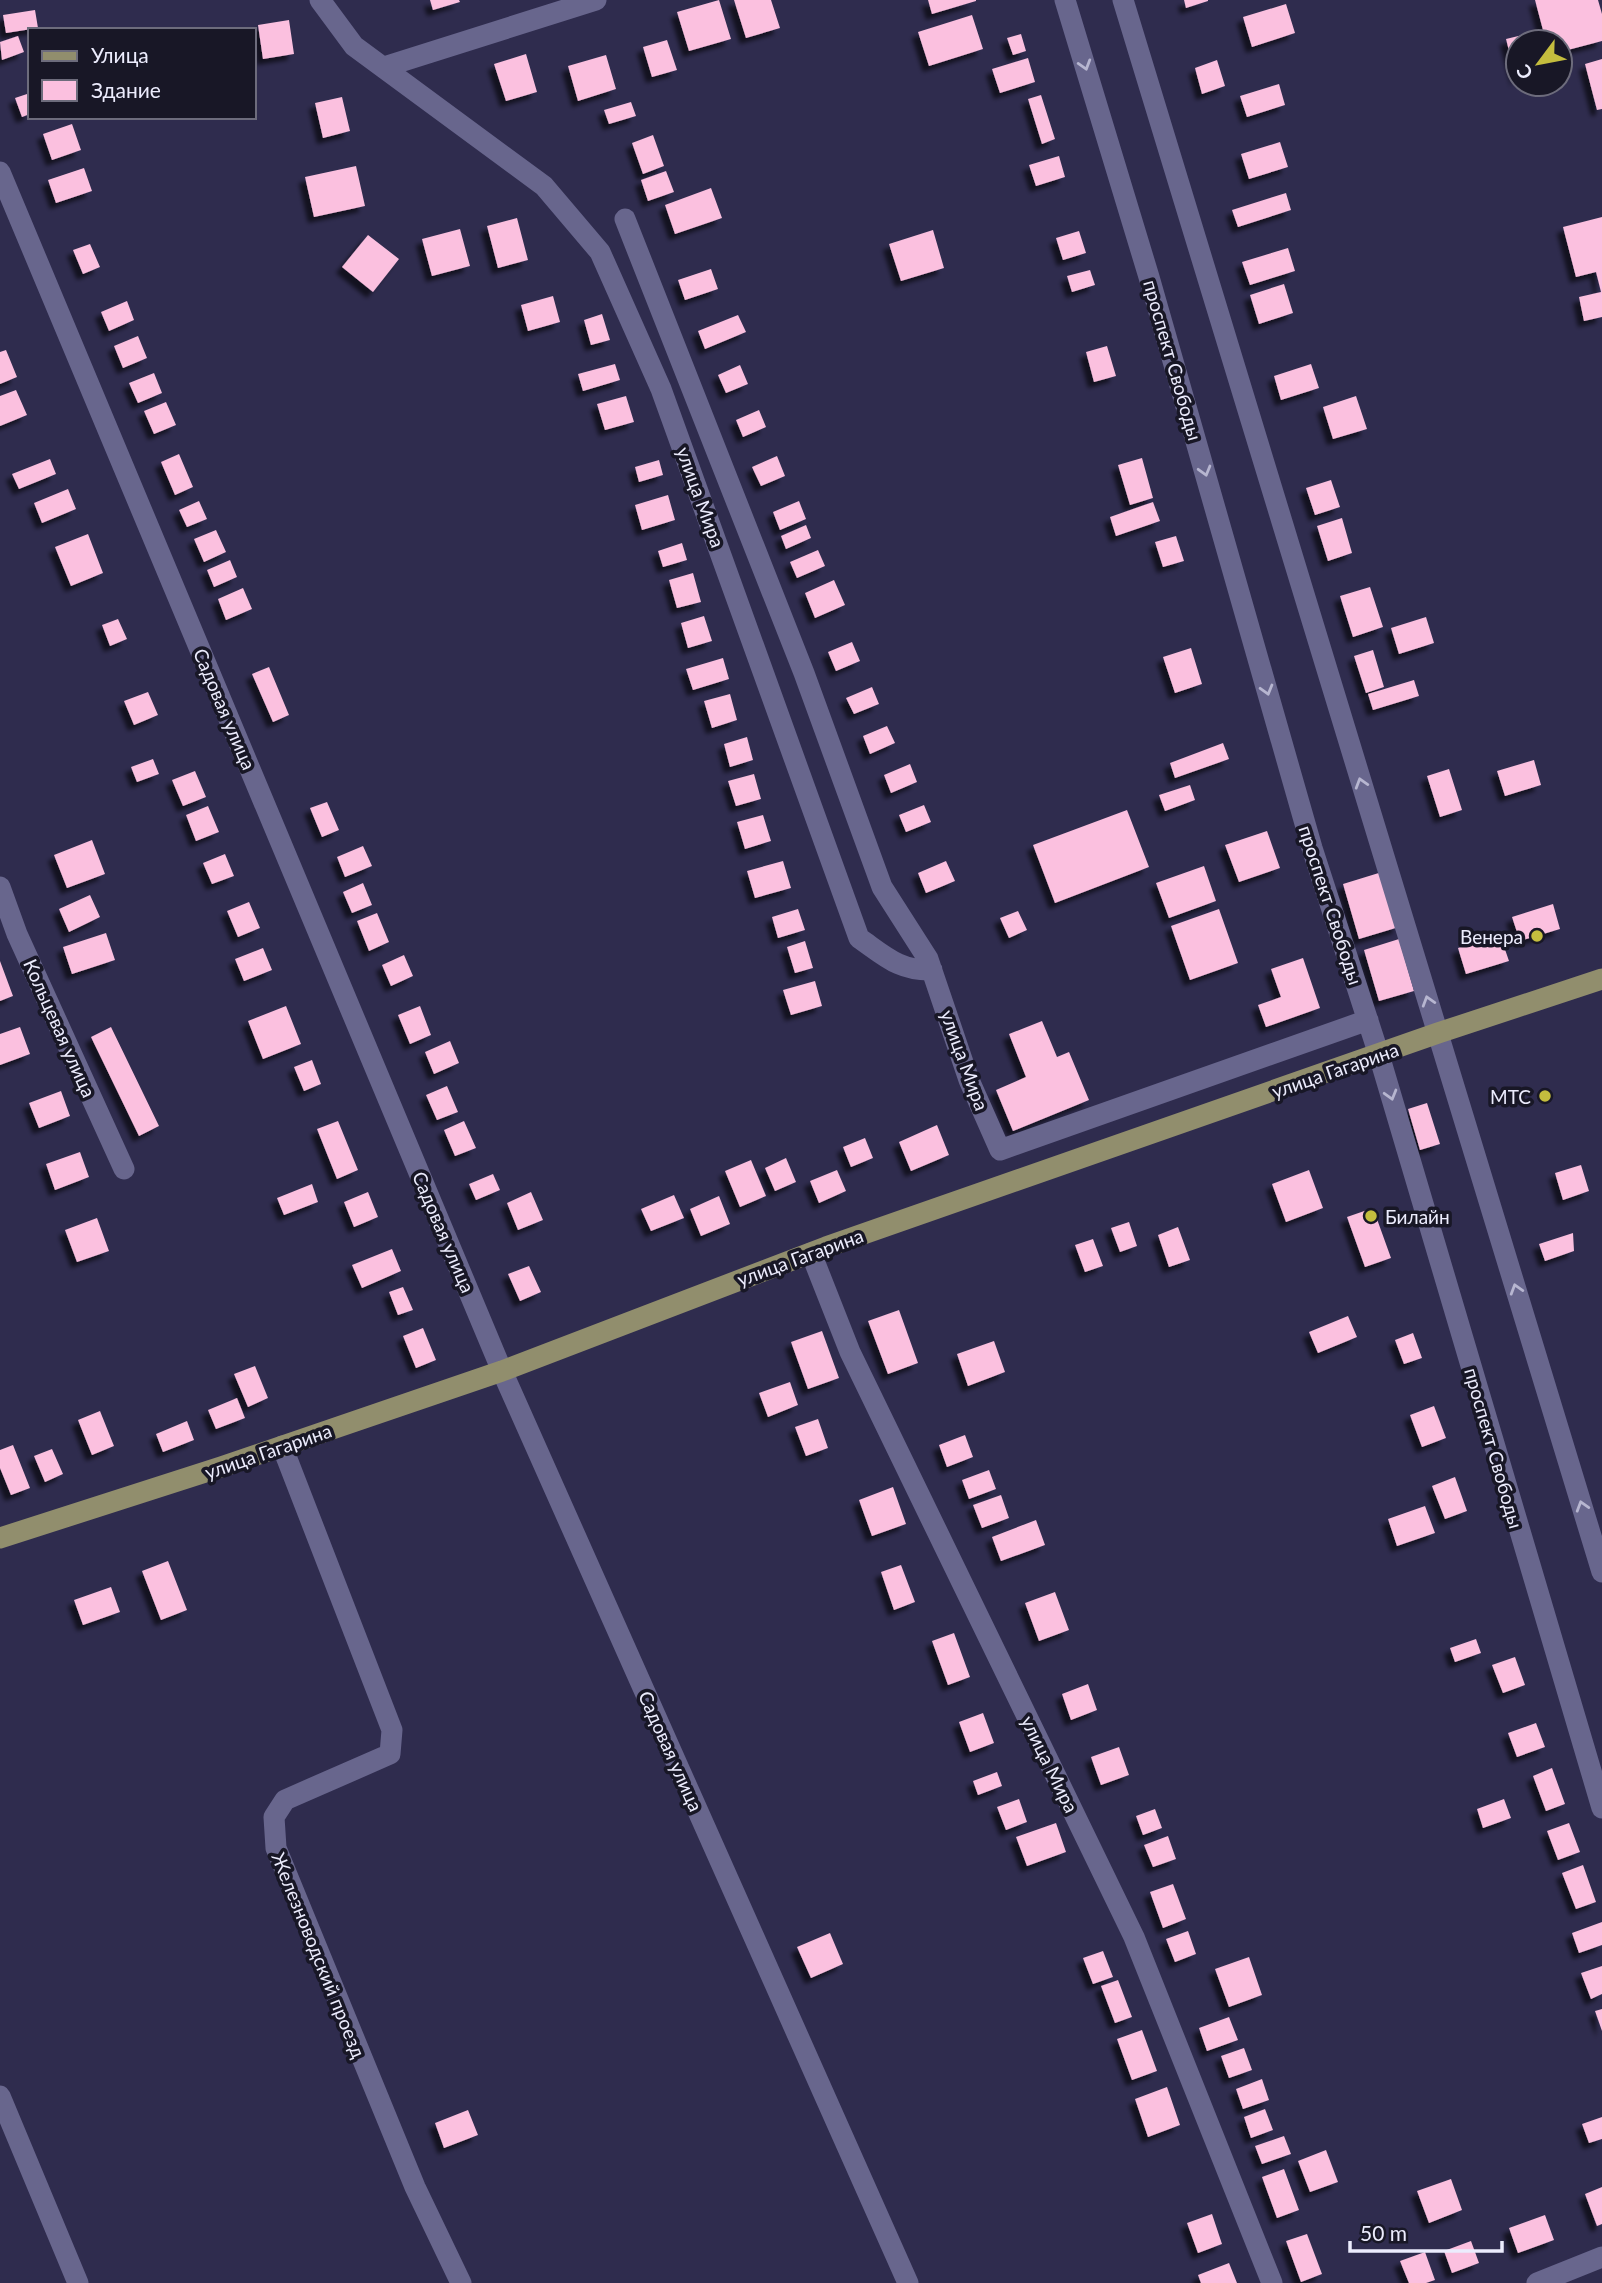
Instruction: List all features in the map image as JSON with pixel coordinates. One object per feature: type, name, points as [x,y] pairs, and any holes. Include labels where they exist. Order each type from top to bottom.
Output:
[{"type":"main road","name":"улица Гагарина","points":[[0,1538],[502,1371],[811,1253],[1438,1033],[1602,979]]},
{"type":"street","name":"улица Мира","points":[[320,0],[354,46],[544,186],[600,252],[661,389],[859,938],[912,971],[932,970]]},
{"type":"street","points":[[384,67],[596,0]]},
{"type":"street","name":"проспект Свободы","points":[[1065,0],[1153,290],[1312,848],[1379,1055],[1602,1808]]},
{"type":"street","points":[[1123,0],[1199,257],[1602,1572]]},
{"type":"street","name":"Садовая улица","points":[[0,172],[502,1371],[908,2283]]},
{"type":"street","name":"улица Мира","points":[[625,219],[804,673],[882,887],[928,959],[970,1080],[1000,1150],[1368,1020]]},
{"type":"street","name":"Кольцевая улица","points":[[0,887],[18,934],[124,1169]]},
{"type":"street","name":"улица Мира","points":[[811,1253],[850,1352],[1134,1937],[1272,2283]]},
{"type":"street","name":"Железноводский проезд","points":[[282,1446],[392,1730],[390,1754],[285,1800],[274,1817],[276,1848],[415,2187],[461,2283]]},
{"type":"street","points":[[0,2096],[78,2283]]},
{"type":"street","points":[[1537,2283],[1602,2257]]},
{"type":"building","points":[[430,0],[459,0],[460,2],[433,10]]},
{"type":"building","points":[[719,0],[731,39],[689,51],[677,12]]},
{"type":"building","points":[[734,0],[771,0],[780,28],[746,38]]},
{"type":"building","points":[[928,0],[976,0],[976,1],[932,14]]},
{"type":"building","points":[[1184,0],[1208,0],[1208,1],[1186,8]]},
{"type":"building","points":[[1535,0],[1598,0],[1602,14],[1602,41],[1574,48],[1574,28],[1542,28]]},
{"type":"building","points":[[1286,4],[1295,33],[1252,47],[1243,17]]},
{"type":"building","points":[[35,10],[38,28],[6,33],[3,15]]},
{"type":"building","points":[[972,15],[983,49],[929,66],[918,32]]},
{"type":"building","points":[[289,20],[294,54],[263,59],[258,25]]},
{"type":"building","points":[[1021,34],[1026,51],[1013,55],[1007,38]]},
{"type":"building","points":[[18,36],[24,52],[2,60],[0,42]]},
{"type":"building","points":[[667,40],[677,70],[652,77],[643,47]]},
{"type":"building","points":[[526,54],[537,92],[506,101],[494,64]]},
{"type":"building","points":[[606,55],[616,89],[578,101],[568,66]]},
{"type":"building","points":[[1028,58],[1035,82],[1000,93],[992,69]]},
{"type":"building","points":[[1602,59],[1602,109],[1597,110],[1585,64]]},
{"type":"building","points":[[1217,60],[1225,86],[1202,94],[1195,68]]},
{"type":"building","points":[[1279,84],[1285,105],[1247,117],[1240,96]]},
{"type":"building","points":[[28,94],[28,115],[22,117],[15,98]]},
{"type":"building","points":[[1041,95],[1055,139],[1042,144],[1028,99]]},
{"type":"building","points":[[342,97],[350,131],[323,138],[315,103]]},
{"type":"building","points":[[631,102],[636,116],[609,124],[604,110]]},
{"type":"building","points":[[72,124],[81,150],[52,160],[43,134]]},
{"type":"building","points":[[653,135],[664,166],[643,174],[632,143]]},
{"type":"building","points":[[1280,142],[1288,167],[1249,179],[1241,154]]},
{"type":"building","points":[[1059,156],[1065,177],[1036,186],[1029,165]]},
{"type":"building","points":[[356,166],[365,206],[314,217],[305,177]]},
{"type":"building","points":[[84,168],[92,191],[56,203],[48,180]]},
{"type":"building","points":[[666,171],[674,192],[648,201],[641,180]]},
{"type":"building","points":[[711,188],[722,218],[675,234],[665,205]]},
{"type":"building","points":[[1286,193],[1291,210],[1238,227],[1232,210]]},
{"type":"building","points":[[1602,217],[1602,317],[1584,321],[1579,297],[1601,292],[1596,272],[1576,277],[1563,227]]},
{"type":"building","points":[[517,218],[528,260],[498,268],[487,226]]},
{"type":"building","points":[[460,229],[470,266],[432,276],[422,239]]},
{"type":"building","points":[[933,230],[944,268],[901,281],[889,244]]},
{"type":"building","points":[[1079,231],[1086,253],[1063,260],[1056,238]]},
{"type":"building","points":[[368,235],[399,259],[373,292],[342,267]]},
{"type":"building","points":[[90,244],[100,267],[83,274],[73,250]]},
{"type":"building","points":[[1288,248],[1295,271],[1250,285],[1242,262]]},
{"type":"building","points":[[711,269],[718,289],[685,300],[678,280]]},
{"type":"building","points":[[1090,270],[1095,285],[1072,292],[1067,276]]},
{"type":"building","points":[[1284,284],[1293,313],[1259,324],[1250,295]]},
{"type":"building","points":[[553,296],[560,322],[528,331],[521,305]]},
{"type":"building","points":[[127,301],[134,320],[109,331],[101,312]]},
{"type":"building","points":[[602,314],[610,340],[591,345],[584,320]]},
{"type":"building","points":[[738,315],[746,332],[705,349],[698,331]]},
{"type":"building","points":[[138,336],[147,358],[123,368],[114,346]]},
{"type":"building","points":[[1107,346],[1116,376],[1094,382],[1086,352]]},
{"type":"building","points":[[6,350],[17,377],[0,384],[0,352]]},
{"type":"building","points":[[615,364],[620,380],[583,391],[578,374]]},
{"type":"building","points":[[1311,364],[1319,388],[1281,400],[1274,376]]},
{"type":"building","points":[[740,365],[748,384],[726,393],[718,375]]},
{"type":"building","points":[[154,373],[162,393],[138,403],[129,383]]},
{"type":"building","points":[[16,390],[27,415],[0,426],[0,396]]},
{"type":"building","points":[[626,396],[634,422],[605,430],[597,404]]},
{"type":"building","points":[[1356,396],[1367,429],[1333,439],[1323,407]]},
{"type":"building","points":[[166,402],[176,425],[154,434],[144,411]]},
{"type":"building","points":[[759,410],[766,427],[743,437],[736,420]]},
{"type":"building","points":[[179,454],[193,487],[175,495],[161,462]]},
{"type":"building","points":[[777,456],[785,476],[761,486],[752,467]]},
{"type":"building","points":[[1142,458],[1153,498],[1130,505],[1118,465]]},
{"type":"building","points":[[50,459],[56,474],[19,489],[12,474]]},
{"type":"building","points":[[659,460],[663,475],[639,482],[635,467]]},
{"type":"building","points":[[1331,480],[1340,507],[1315,515],[1306,488]]},
{"type":"building","points":[[68,489],[76,509],[42,523],[34,503]]},
{"type":"building","points":[[668,495],[675,520],[642,530],[635,505]]},
{"type":"building","points":[[199,501],[207,519],[187,527],[179,510]]},
{"type":"building","points":[[799,501],[806,519],[780,530],[773,512]]},
{"type":"building","points":[[1153,502],[1160,521],[1116,536],[1110,517]]},
{"type":"building","points":[[1342,518],[1352,553],[1328,561],[1317,526]]},
{"type":"building","points":[[806,525],[811,538],[786,549],[781,536]]},
{"type":"building","points":[[216,530],[226,552],[204,562],[194,539]]},
{"type":"building","points":[[88,534],[103,573],[71,586],[55,547]]},
{"type":"building","points":[[1176,536],[1184,561],[1163,567],[1155,542]]},
{"type":"building","points":[[682,543],[687,560],[663,567],[658,551]]},
{"type":"building","points":[[818,550],[825,566],[797,578],[790,562]]},
{"type":"building","points":[[230,560],[237,577],[214,587],[207,570]]},
{"type":"building","points":[[693,573],[701,602],[677,608],[669,580]]},
{"type":"building","points":[[834,580],[845,605],[815,618],[805,593]]},
{"type":"building","points":[[1370,587],[1383,627],[1353,637],[1340,596]]},
{"type":"building","points":[[243,588],[252,609],[226,620],[218,599]]},
{"type":"building","points":[[704,616],[712,641],[688,648],[681,623]]},
{"type":"building","points":[[1426,617],[1434,643],[1399,654],[1391,628]]},
{"type":"building","points":[[118,619],[127,639],[110,646],[102,625]]},
{"type":"building","points":[[852,642],[860,661],[836,671],[828,652]]},
{"type":"building","points":[[1191,648],[1202,684],[1175,693],[1163,657]]},
{"type":"building","points":[[1373,650],[1384,687],[1366,693],[1354,656]]},
{"type":"building","points":[[723,658],[729,679],[693,690],[686,669]]},
{"type":"building","points":[[269,667],[289,715],[273,722],[252,674]]},
{"type":"building","points":[[1414,680],[1419,696],[1373,710],[1368,694]]},
{"type":"building","points":[[872,687],[879,704],[854,714],[846,698]]},
{"type":"building","points":[[148,692],[158,715],[134,725],[124,701]]},
{"type":"building","points":[[730,694],[737,720],[712,728],[704,701]]},
{"type":"building","points":[[887,726],[895,743],[870,754],[863,736]]},
{"type":"building","points":[[747,737],[753,760],[730,767],[724,744]]},
{"type":"building","points":[[1223,743],[1229,759],[1175,778],[1170,763]]},
{"type":"building","points":[[153,759],[159,774],[137,782],[131,767]]},
{"type":"building","points":[[1534,760],[1541,785],[1505,796],[1497,771]]},
{"type":"building","points":[[910,764],[917,782],[891,793],[884,775]]},
{"type":"building","points":[[1449,769],[1462,810],[1440,817],[1427,776]]},
{"type":"building","points":[[195,771],[206,797],[183,806],[172,780]]},
{"type":"building","points":[[754,774],[761,799],[736,806],[728,781]]},
{"type":"building","points":[[1190,785],[1195,800],[1165,811],[1159,795]]},
{"type":"building","points":[[327,802],[339,830],[322,837],[310,808]]},
{"type":"building","points":[[924,805],[931,822],[906,832],[899,815]]},
{"type":"building","points":[[208,806],[219,832],[196,841],[186,815]]},
{"type":"building","points":[[1127,810],[1149,867],[1055,903],[1033,845]]},
{"type":"building","points":[[763,815],[771,841],[745,849],[737,822]]},
{"type":"building","points":[[1267,831],[1280,868],[1239,882],[1225,845]]},
{"type":"building","points":[[92,840],[105,874],[67,888],[54,855]]},
{"type":"building","points":[[363,846],[372,866],[345,877],[337,857]]},
{"type":"building","points":[[225,854],[234,876],[212,884],[203,863]]},
{"type":"building","points":[[783,861],[791,888],[755,898],[747,871]]},
{"type":"building","points":[[946,861],[955,881],[926,893],[918,873]]},
{"type":"building","points":[[1204,866],[1216,901],[1169,918],[1156,883]]},
{"type":"building","points":[[1382,872],[1399,927],[1359,939],[1343,884]]},
{"type":"building","points":[[363,883],[372,905],[352,913],[343,892]]},
{"type":"building","points":[[90,895],[100,917],[69,932],[59,909]]},
{"type":"building","points":[[249,902],[260,928],[238,937],[227,911]]},
{"type":"building","points":[[1553,904],[1560,929],[1520,941],[1512,917]]},
{"type":"building","points":[[798,909],[805,930],[778,938],[772,917]]},
{"type":"building","points":[[1219,909],[1238,963],[1190,980],[1171,926]]},
{"type":"building","points":[[1018,911],[1027,930],[1009,938],[1000,918]]},
{"type":"building","points":[[377,913],[389,942],[369,951],[357,921]]},
{"type":"building","points":[[106,933],[115,960],[72,974],[63,947]]},
{"type":"building","points":[[1500,935],[1509,961],[1466,974],[1458,948]]},
{"type":"building","points":[[1399,939],[1414,991],[1379,1001],[1364,950]]},
{"type":"building","points":[[805,941],[813,968],[795,973],[787,947]]},
{"type":"building","points":[[263,948],[272,970],[244,981],[235,959]]},
{"type":"building","points":[[404,955],[413,976],[391,986],[382,965]]},
{"type":"building","points":[[1303,958],[1320,1008],[1266,1027],[1258,1005],[1281,997],[1271,969]]},
{"type":"building","points":[[0,961],[13,996],[0,1001]]},
{"type":"building","points":[[815,981],[822,1006],[791,1015],[783,990]]},
{"type":"building","points":[[286,1006],[301,1044],[263,1059],[248,1021]]},
{"type":"building","points":[[420,1006],[431,1035],[410,1044],[398,1015]]},
{"type":"building","points":[[1042,1021],[1057,1057],[1069,1052],[1089,1100],[1013,1131],[996,1090],[1026,1077],[1009,1034]]},
{"type":"building","points":[[20,1027],[30,1054],[0,1065],[0,1034]]},
{"type":"building","points":[[111,1027],[159,1126],[139,1136],[91,1037]]},
{"type":"building","points":[[450,1041],[459,1063],[434,1074],[425,1052]]},
{"type":"building","points":[[312,1060],[321,1084],[304,1091],[294,1067]]},
{"type":"building","points":[[447,1086],[458,1112],[437,1120],[426,1095]]},
{"type":"building","points":[[61,1091],[70,1116],[39,1128],[29,1103]]},
{"type":"building","points":[[1427,1103],[1440,1144],[1420,1150],[1408,1109]]},
{"type":"building","points":[[338,1121],[358,1170],[337,1179],[317,1129]]},
{"type":"building","points":[[464,1121],[476,1148],[455,1156],[444,1130]]},
{"type":"building","points":[[937,1125],[949,1155],[911,1171],[899,1142]]},
{"type":"building","points":[[865,1138],[873,1158],[851,1167],[843,1147]]},
{"type":"building","points":[[80,1152],[89,1177],[55,1190],[46,1164]]},
{"type":"building","points":[[786,1158],[796,1182],[775,1191],[765,1168]]},
{"type":"building","points":[[751,1160],[766,1196],[740,1207],[725,1171]]},
{"type":"building","points":[[1581,1165],[1589,1191],[1563,1200],[1555,1173]]},
{"type":"building","points":[[837,1170],[846,1191],[819,1203],[810,1181]]},
{"type":"building","points":[[1309,1170],[1323,1208],[1286,1222],[1272,1184]]},
{"type":"building","points":[[493,1174],[500,1190],[476,1200],[469,1184]]},
{"type":"building","points":[[312,1184],[318,1202],[284,1215],[277,1198]]},
{"type":"building","points":[[368,1192],[378,1217],[354,1227],[344,1202]]},
{"type":"building","points":[[531,1192],[543,1220],[518,1230],[507,1203]]},
{"type":"building","points":[[674,1195],[684,1218],[651,1231],[641,1209]]},
{"type":"building","points":[[719,1196],[730,1224],[701,1236],[690,1209]]},
{"type":"building","points":[[1373,1208],[1391,1258],[1365,1267],[1347,1217]]},
{"type":"building","points":[[97,1218],[109,1251],[77,1262],[65,1230]]},
{"type":"building","points":[[1129,1222],[1137,1246],[1120,1252],[1111,1228]]},
{"type":"building","points":[[1178,1227],[1190,1260],[1169,1267],[1158,1235]]},
{"type":"building","points":[[1573,1233],[1574,1251],[1545,1261],[1539,1244]]},
{"type":"building","points":[[1093,1239],[1103,1266],[1085,1272],[1075,1245]]},
{"type":"building","points":[[392,1249],[401,1271],[362,1288],[352,1265]]},
{"type":"building","points":[[529,1266],[541,1292],[520,1301],[508,1274]]},
{"type":"building","points":[[403,1287],[413,1310],[398,1315],[389,1292]]},
{"type":"building","points":[[899,1310],[918,1363],[888,1374],[868,1321]]},
{"type":"building","points":[[1348,1316],[1357,1337],[1318,1353],[1309,1332]]},
{"type":"building","points":[[423,1328],[436,1360],[416,1368],[403,1336]]},
{"type":"building","points":[[822,1331],[839,1378],[808,1389],[791,1342]]},
{"type":"building","points":[[1413,1333],[1422,1358],[1404,1364],[1395,1340]]},
{"type":"building","points":[[994,1341],[1005,1372],[968,1386],[957,1354]]},
{"type":"building","points":[[255,1366],[268,1398],[248,1407],[234,1374]]},
{"type":"building","points":[[790,1382],[798,1405],[768,1417],[759,1393]]},
{"type":"building","points":[[237,1398],[245,1418],[216,1429],[208,1410]]},
{"type":"building","points":[[1434,1406],[1446,1438],[1422,1447],[1410,1415]]},
{"type":"building","points":[[100,1411],[114,1446],[92,1455],[78,1420]]},
{"type":"building","points":[[818,1419],[828,1448],[806,1456],[795,1427]]},
{"type":"building","points":[[187,1421],[194,1440],[163,1452],[156,1434]]},
{"type":"building","points":[[965,1435],[973,1457],[947,1467],[939,1445]]},
{"type":"building","points":[[13,1445],[30,1488],[11,1495],[0,1468],[0,1450]]},
{"type":"building","points":[[52,1449],[63,1474],[45,1482],[34,1456]]},
{"type":"building","points":[[989,1470],[996,1489],[969,1499],[962,1480]]},
{"type":"building","points":[[1455,1477],[1467,1511],[1445,1519],[1432,1486]]},
{"type":"building","points":[[893,1487],[906,1524],[872,1536],[859,1500]]},
{"type":"building","points":[[1001,1495],[1009,1518],[982,1528],[973,1505]]},
{"type":"building","points":[[1425,1506],[1435,1533],[1397,1546],[1388,1519]]},
{"type":"building","points":[[1036,1520],[1045,1545],[1001,1561],[992,1537]]},
{"type":"building","points":[[168,1561],[187,1610],[161,1620],[142,1571]]},
{"type":"building","points":[[901,1565],[915,1602],[894,1610],[881,1572]]},
{"type":"building","points":[[111,1587],[120,1612],[83,1625],[74,1600]]},
{"type":"building","points":[[1055,1592],[1069,1630],[1039,1641],[1025,1603]]},
{"type":"building","points":[[954,1633],[970,1677],[948,1685],[932,1641]]},
{"type":"building","points":[[1476,1639],[1481,1653],[1455,1662],[1450,1648]]},
{"type":"building","points":[[1515,1657],[1525,1685],[1503,1693],[1492,1665]]},
{"type":"building","points":[[1088,1684],[1097,1710],[1071,1720],[1062,1694]]},
{"type":"building","points":[[983,1713],[994,1743],[970,1752],[959,1722]]},
{"type":"building","points":[[1536,1723],[1545,1747],[1517,1757],[1508,1733]]},
{"type":"building","points":[[1119,1747],[1129,1775],[1101,1785],[1091,1757]]},
{"type":"building","points":[[1552,1768],[1565,1804],[1546,1811],[1533,1776]]},
{"type":"building","points":[[997,1772],[1002,1786],[978,1795],[973,1781]]},
{"type":"building","points":[[1019,1799],[1027,1822],[1006,1830],[997,1807]]},
{"type":"building","points":[[1504,1799],[1511,1818],[1483,1828],[1477,1809]]},
{"type":"building","points":[[1155,1809],[1162,1828],[1143,1835],[1136,1816]]},
{"type":"building","points":[[1056,1823],[1066,1852],[1027,1866],[1016,1837]]},
{"type":"building","points":[[1569,1823],[1580,1852],[1558,1860],[1547,1831]]},
{"type":"building","points":[[1168,1836],[1176,1859],[1153,1867],[1144,1845]]},
{"type":"building","points":[[1583,1865],[1596,1902],[1576,1909],[1562,1873]]},
{"type":"building","points":[[1173,1884],[1186,1919],[1163,1928],[1150,1892]]},
{"type":"building","points":[[1602,1922],[1602,1945],[1579,1953],[1572,1933]]},
{"type":"building","points":[[1188,1931],[1196,1954],[1175,1962],[1166,1939]]},
{"type":"building","points":[[830,1933],[843,1964],[811,1978],[797,1947]]},
{"type":"building","points":[[1103,1951],[1113,1977],[1093,1984],[1083,1958]]},
{"type":"building","points":[[1249,1957],[1262,1995],[1229,2007],[1215,1969]]},
{"type":"building","points":[[1602,1966],[1602,1994],[1591,1999],[1581,1973]]},
{"type":"building","points":[[1118,1980],[1132,2017],[1115,2023],[1101,1986]]},
{"type":"building","points":[[1602,2009],[1602,2031],[1595,2011]]},
{"type":"building","points":[[1229,2017],[1238,2040],[1207,2051],[1199,2028]]},
{"type":"building","points":[[1142,2030],[1157,2071],[1132,2080],[1117,2039]]},
{"type":"building","points":[[1244,2048],[1252,2070],[1229,2078],[1221,2056]]},
{"type":"building","points":[[1262,2079],[1269,2100],[1243,2109],[1236,2089]]},
{"type":"building","points":[[1167,2087],[1180,2125],[1148,2137],[1135,2099]]},
{"type":"building","points":[[1265,2109],[1273,2130],[1251,2138],[1244,2117]]},
{"type":"building","points":[[468,2110],[478,2135],[444,2148],[435,2123]]},
{"type":"building","points":[[1602,2117],[1602,2139],[1589,2143],[1582,2124]]},
{"type":"building","points":[[1284,2136],[1291,2154],[1262,2164],[1255,2146]]},
{"type":"building","points":[[1326,2150],[1338,2182],[1310,2192],[1298,2161]]},
{"type":"building","points":[[1284,2169],[1299,2210],[1277,2218],[1262,2177]]},
{"type":"building","points":[[1451,2179],[1462,2210],[1429,2223],[1417,2191]]},
{"type":"building","points":[[1602,2187],[1602,2224],[1597,2226],[1585,2194]]},
{"type":"building","points":[[1212,2214],[1222,2244],[1198,2253],[1187,2223]]},
{"type":"building","points":[[1545,2215],[1554,2240],[1518,2253],[1509,2228]]},
{"type":"building","points":[[1307,2234],[1322,2274],[1301,2282],[1286,2241]]},
{"type":"building","points":[[1471,2241],[1479,2263],[1452,2273],[1444,2251]]},
{"type":"building","points":[[1425,2252],[1435,2280],[1409,2283],[1400,2261]]},
{"type":"building","points":[[1229,2263],[1237,2283],[1201,2283],[1198,2275]]},
{"type":"place","name":"Венера","points":[[1537,936]]},
{"type":"place","name":"МТС","points":[[1545,1096]]},
{"type":"place","name":"Билайн","points":[[1371,1216]]}]
